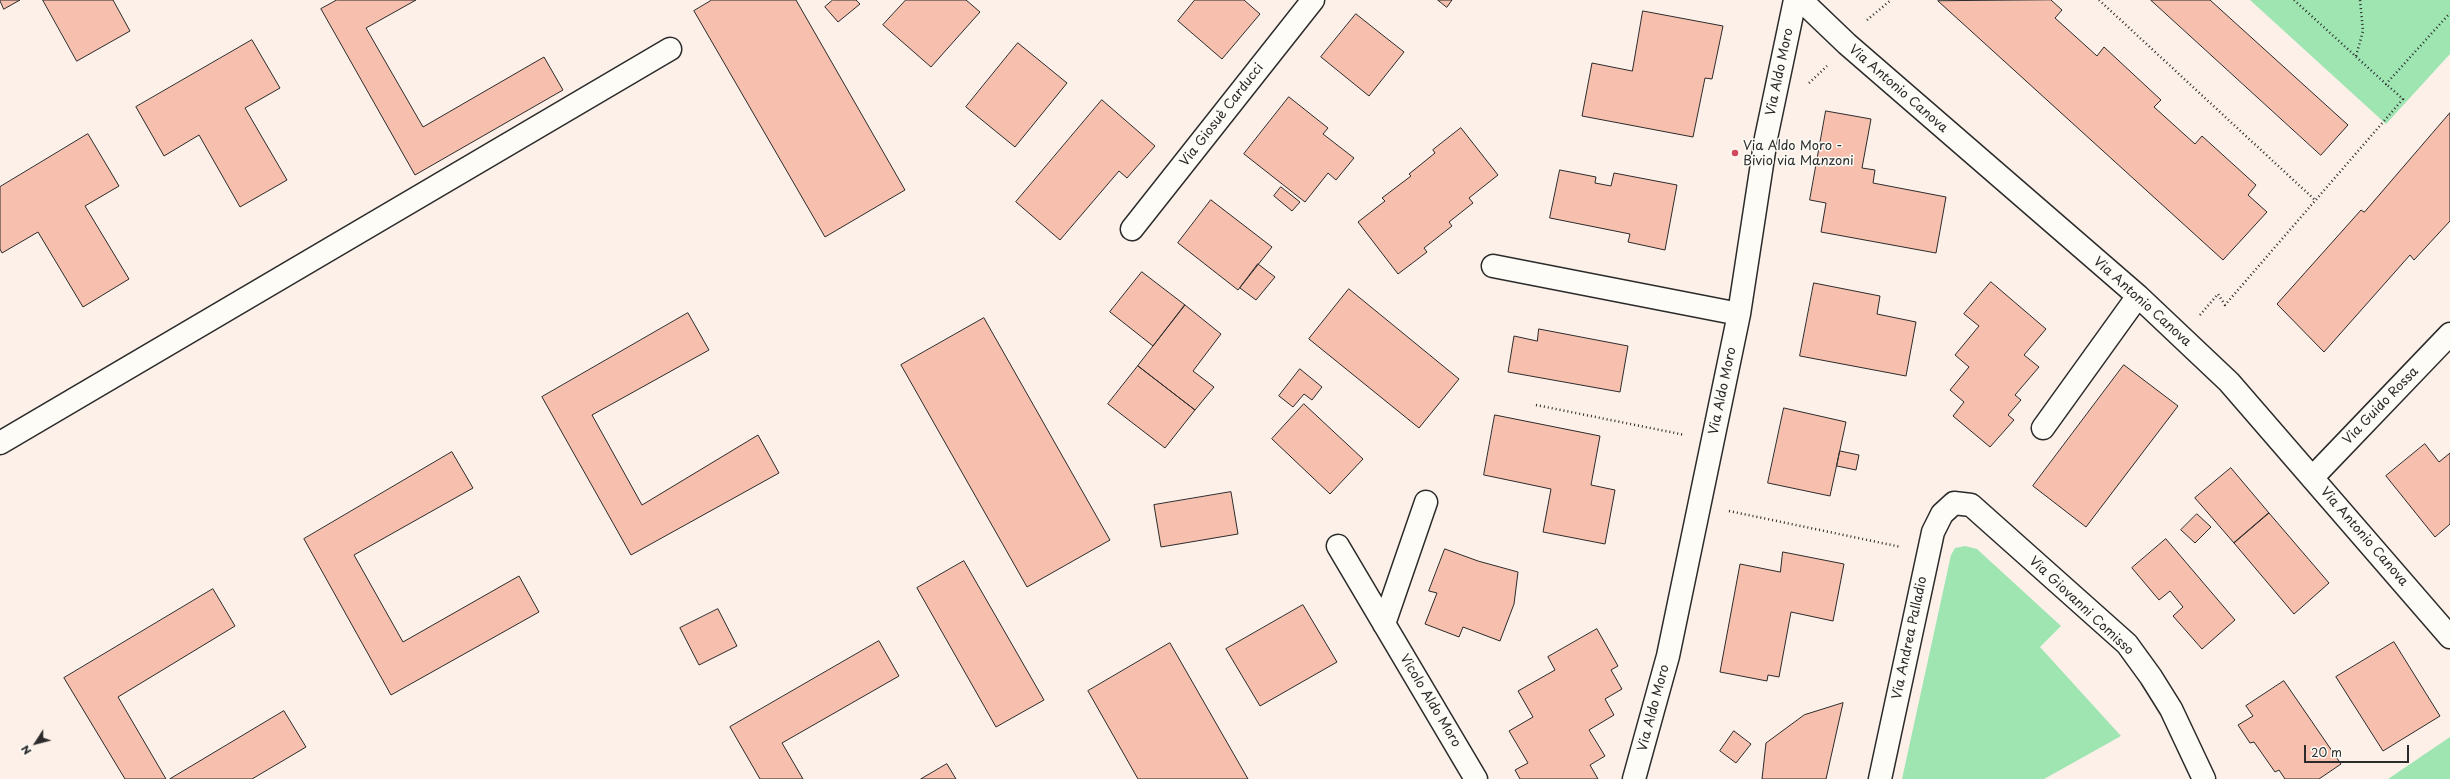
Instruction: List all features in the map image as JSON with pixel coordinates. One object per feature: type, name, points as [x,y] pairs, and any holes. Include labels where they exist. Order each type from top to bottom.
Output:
[{"type":"street","name":"Via Giosuè Carducci","points":[[1132,229],[1313,0]]},
{"type":"street","name":"Via Aldo Moro","points":[[1634,779],[1668,656],[1739,314],[1766,138],[1795,0]]},
{"type":"street","name":"Via Antonio Canova","points":[[1801,0],[1847,44],[2138,296],[2229,382],[2450,637]]},
{"type":"street","points":[[0,443],[670,49]]},
{"type":"street","points":[[1493,266],[1739,314]]},
{"type":"street","points":[[2043,428],[2138,296]]},
{"type":"street","name":"Via Guido Rossa","points":[[2312,478],[2450,334]]},
{"type":"street","points":[[1384,624],[1426,502]]},
{"type":"street","name":"Via Andrea Palladio","points":[[1880,779],[1933,532],[1942,514],[1954,503]]},
{"type":"street","name":"Via Giovanni Comisso","points":[[1954,503],[1971,505],[2127,644],[2151,677],[2170,709],[2204,779]]},
{"type":"street","name":"Vicolo Aldo Moro","points":[[1338,546],[1476,779]]},
{"type":"path","points":[[1868,20],[1891,0]]},
{"type":"path","points":[[2100,0],[2316,200]]},
{"type":"path","points":[[2181,337],[2218,294],[2225,305],[2403,99],[2294,0]]},
{"type":"path","points":[[2356,56],[2363,31],[2360,0]]},
{"type":"path","points":[[2386,84],[2450,14]]},
{"type":"path","points":[[1822,71],[1828,65]]},
{"type":"path","points":[[1536,405],[1686,435]]},
{"type":"path","points":[[1725,512],[1928,553]]},
{"type":"green space","points":[[2250,0],[2450,0],[2450,54],[2386,124]]},
{"type":"green space","points":[[1965,546],[1977,549],[2061,626],[2040,647],[2121,736],[2044,779],[1902,779],[1951,555],[1955,548]]},
{"type":"green space","points":[[2450,737],[2450,779],[2388,779]]},
{"type":"building","points":[[0,0],[20,0],[4,9]]},
{"type":"building","points":[[43,0],[113,0],[130,31],[77,61]]},
{"type":"building","points":[[337,0],[416,0],[366,28],[423,127],[544,57],[563,90],[415,175],[321,9]]},
{"type":"building","points":[[712,0],[796,0],[905,190],[825,237],[694,11]]},
{"type":"building","points":[[833,0],[856,0],[860,4],[838,22],[825,7]]},
{"type":"building","points":[[906,0],[966,0],[980,12],[931,67],[883,25]]},
{"type":"building","points":[[1195,0],[1244,0],[1260,14],[1222,59],[1178,21]]},
{"type":"building","points":[[1438,0],[1452,0],[1447,7]]},
{"type":"building","points":[[2051,0],[2062,10],[2055,18],[2097,56],[2104,47],[2161,100],[2154,107],[2195,144],[2202,136],[2256,185],[2248,195],[2267,212],[2223,260],[1938,1]]},
{"type":"building","points":[[2151,0],[2210,0],[2348,125],[2321,155]]},
{"type":"building","points":[[1643,11],[1723,26],[1712,79],[1705,78],[1693,137],[1582,116],[1592,63],[1632,71]]},
{"type":"building","points":[[1356,14],[1404,52],[1369,96],[1321,57]]},
{"type":"building","points":[[252,40],[280,88],[245,108],[287,180],[240,207],[199,135],[164,156],[136,107]]},
{"type":"building","points":[[1018,43],[1067,83],[1015,147],[966,107]]},
{"type":"building","points":[[1289,97],[1328,128],[1323,134],[1354,158],[1336,180],[1328,173],[1305,202],[1244,154]]},
{"type":"building","points":[[1102,100],[1155,146],[1127,178],[1119,171],[1060,240],[1016,202]]},
{"type":"building","points":[[1826,111],[1871,119],[1862,168],[1875,170],[1873,183],[1946,197],[1936,253],[1821,232],[1826,203],[1810,200]]},
{"type":"building","points":[[2450,113],[2450,221],[2414,260],[2410,255],[2324,352],[2277,304],[2361,210],[2364,212]]},
{"type":"building","points":[[1461,128],[1498,175],[1469,198],[1473,203],[1449,222],[1452,226],[1424,248],[1427,252],[1398,274],[1358,222],[1385,201],[1382,198],[1411,176],[1409,174],[1435,153],[1433,150]]},
{"type":"building","points":[[88,134],[119,186],[85,206],[129,279],[83,307],[38,232],[2,253],[0,249],[0,187]]},
{"type":"building","points":[[1560,170],[1596,177],[1595,183],[1611,186],[1614,173],[1677,185],[1665,250],[1628,242],[1630,234],[1550,218]]},
{"type":"building","points":[[1281,187],[1300,202],[1292,211],[1274,196]]},
{"type":"building","points":[[1211,200],[1272,247],[1238,290],[1178,243]]},
{"type":"building","points":[[1258,264],[1275,277],[1256,300],[1240,288]]},
{"type":"building","points":[[1142,272],[1185,305],[1153,346],[1110,312]]},
{"type":"building","points":[[1991,282],[2046,329],[2024,355],[2039,367],[2015,395],[2021,400],[2008,415],[2014,420],[1990,447],[1953,416],[1964,402],[1950,390],[1969,367],[1955,355],[1979,326],[1964,314]]},
{"type":"building","points":[[1814,283],[1880,296],[1877,314],[1916,322],[1906,376],[1800,356]]},
{"type":"building","points":[[1349,289],[1459,379],[1419,428],[1309,339]]},
{"type":"building","points":[[1185,305],[1221,334],[1193,371],[1214,387],[1195,410],[1138,366]]},
{"type":"building","points":[[688,313],[709,350],[592,415],[642,505],[758,435],[779,473],[631,555],[542,397]]},
{"type":"building","points":[[984,318],[1110,540],[1027,587],[901,365]]},
{"type":"building","points":[[1539,329],[1628,346],[1620,392],[1508,372],[1514,336],[1537,341]]},
{"type":"building","points":[[2124,365],[2178,406],[2086,527],[2033,486]]},
{"type":"building","points":[[1138,366],[1195,410],[1165,448],[1108,404]]},
{"type":"building","points":[[1300,369],[1322,387],[1312,400],[1304,394],[1293,407],[1279,396]]},
{"type":"building","points":[[1304,404],[1363,459],[1330,494],[1272,439]]},
{"type":"building","points":[[1784,408],[1846,422],[1830,496],[1768,483]]},
{"type":"building","points":[[1495,415],[1600,436],[1591,485],[1615,490],[1605,544],[1543,532],[1551,489],[1484,475]]},
{"type":"building","points":[[2425,444],[2439,462],[2450,453],[2450,524],[2435,537],[2386,476]]},
{"type":"building","points":[[1840,451],[1859,455],[1856,470],[1837,466]]},
{"type":"building","points":[[452,452],[473,488],[354,555],[403,642],[519,576],[539,612],[391,695],[304,539]]},
{"type":"building","points":[[2231,468],[2269,513],[2234,543],[2195,498]]},
{"type":"building","points":[[1231,492],[1238,534],[1161,547],[1154,505]]},
{"type":"building","points":[[2269,513],[2329,583],[2294,614],[2234,543]]},
{"type":"building","points":[[2197,514],[2211,527],[2195,543],[2181,530]]},
{"type":"building","points":[[2166,539],[2235,620],[2202,649],[2173,616],[2183,607],[2170,591],[2159,600],[2132,568]]},
{"type":"building","points":[[1445,549],[1478,561],[1518,572],[1514,604],[1500,641],[1463,627],[1459,637],[1425,624],[1437,593],[1429,591]]},
{"type":"building","points":[[1783,552],[1844,564],[1833,621],[1791,612],[1779,677],[1768,675],[1767,681],[1720,672],[1740,564],[1780,572]]},
{"type":"building","points":[[964,561],[1044,700],[996,727],[917,588]]},
{"type":"building","points":[[213,589],[235,626],[118,697],[166,779],[125,779],[64,678]]},
{"type":"building","points":[[1303,605],[1337,662],[1260,706],[1226,649]]},
{"type":"building","points":[[718,609],[737,646],[699,665],[680,628]]},
{"type":"building","points":[[1597,629],[1618,666],[1611,670],[1622,689],[1605,699],[1614,715],[1589,730],[1605,756],[1590,765],[1598,779],[1520,779],[1515,770],[1528,763],[1509,731],[1533,717],[1518,691],[1555,670],[1548,657]]},
{"type":"building","points":[[879,641],[899,676],[782,743],[803,779],[760,779],[730,727]]},
{"type":"building","points":[[2394,642],[2440,716],[2383,751],[2336,677]]},
{"type":"building","points":[[1170,643],[1248,779],[1138,779],[1088,691]]},
{"type":"building","points":[[2284,681],[2341,764],[2319,779],[2285,779],[2279,770],[2275,772],[2254,742],[2250,743],[2238,725],[2253,716],[2246,706]]},
{"type":"building","points":[[1843,703],[1826,779],[1762,779],[1766,743],[1804,715]]},
{"type":"building","points":[[284,711],[306,747],[252,779],[170,779]]},
{"type":"building","points":[[1734,731],[1751,744],[1736,763],[1720,751]]},
{"type":"building","points":[[947,764],[956,779],[921,779]]},
{"type":"place","name":"Via Aldo Moro - Bivio via Manzoni","points":[[1735,153]]}]
